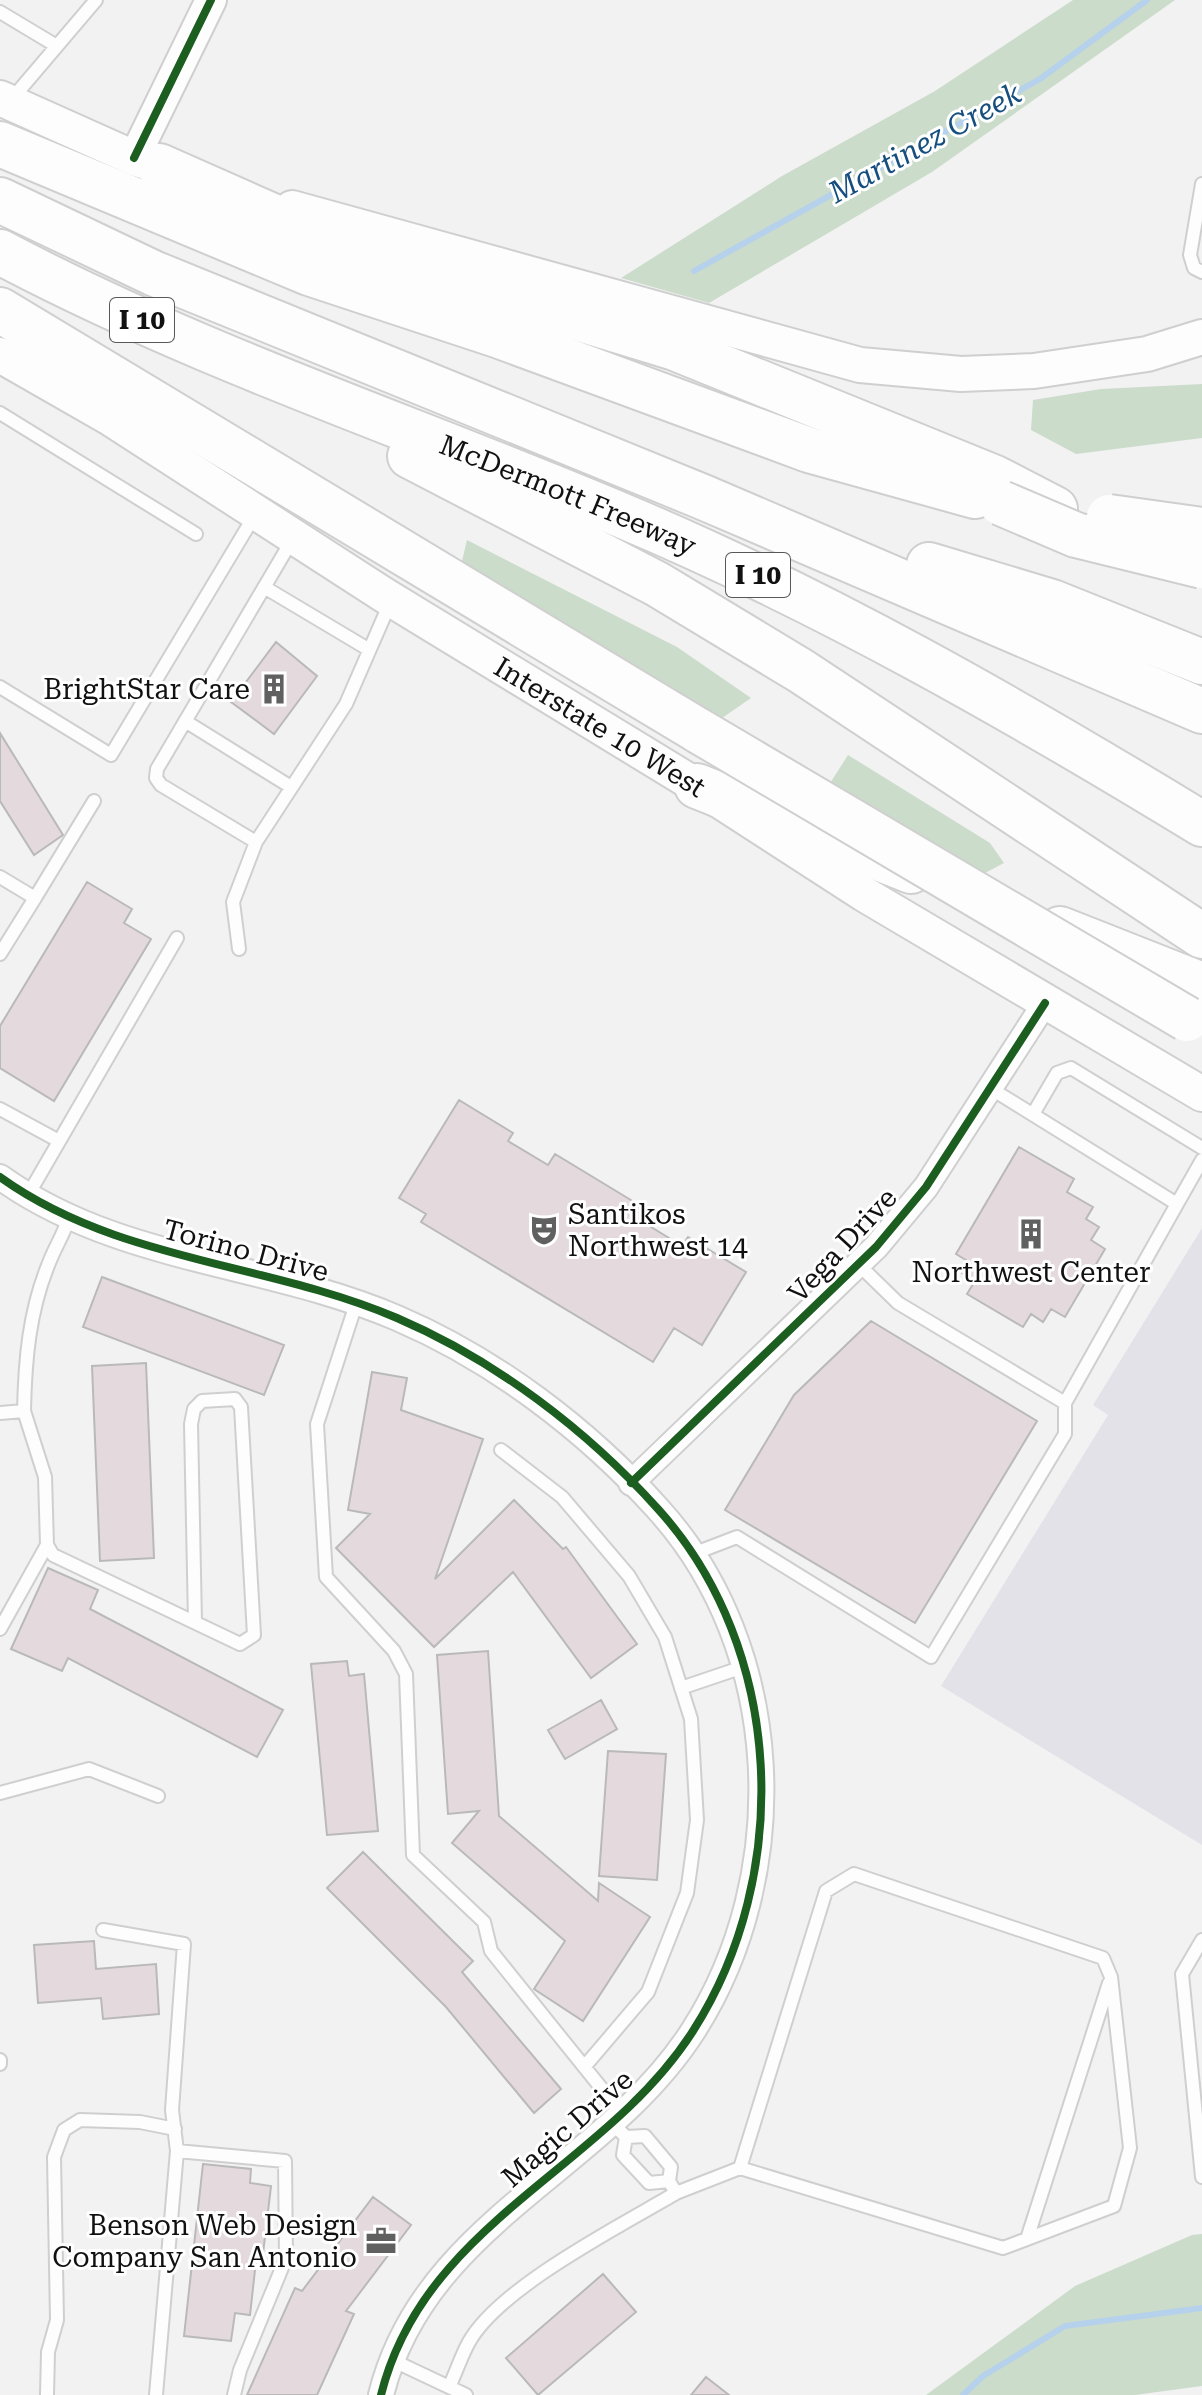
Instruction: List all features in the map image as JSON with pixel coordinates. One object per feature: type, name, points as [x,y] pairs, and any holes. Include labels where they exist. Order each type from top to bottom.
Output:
[{"type":"highway","points":[[0,144],[309,273],[497,335],[809,450],[1001,503],[1076,535],[1202,566]]},
{"type":"highway","points":[[147,162],[338,245],[689,354],[995,478],[1202,588]]},
{"type":"highway","name":"McDermott Freeway","points":[[0,200],[153,273],[703,497],[1202,711]]},
{"type":"highway","name":"McDermott Freeway","points":[[0,252],[55,281],[287,385],[622,515],[763,577],[973,689],[1202,824]]},
{"type":"highway","points":[[0,310],[699,731],[1198,1015]]},
{"type":"highway","points":[[287,385],[457,484],[657,584],[801,671],[1202,936]]},
{"type":"highway","points":[[703,497],[1052,602],[1202,662]]},
{"type":"highway","points":[[1001,503],[1202,530]]},
{"type":"highway","points":[[697,786],[1198,1015]]},
{"type":"main road","points":[[4,100],[147,162],[399,238],[860,365],[961,374],[1034,371],[1147,354],[1202,337]]},
{"type":"main road","name":"Interstate 10 West","points":[[0,355],[110,418],[391,600],[697,786],[864,894],[1202,1094]]},
{"type":"street","points":[[147,162],[211,0]]},
{"type":"street","name":"Vega Drive","points":[[631,1483],[859,1265],[926,1187],[1045,1003]]},
{"type":"street","name":"Torino Drive","points":[[0,1177],[69,1217],[124,1240],[392,1316],[470,1355],[580,1434],[631,1483]]},
{"type":"street","name":"Magic Drive","points":[[381,2395],[417,2315],[468,2243],[621,2125],[667,2068],[694,2030],[729,1961],[749,1903],[758,1858],[761,1765],[756,1719],[743,1667],[711,1589],[660,1511],[631,1483]]},
{"type":"lane","points":[[4,100],[96,0]]},
{"type":"lane","points":[[0,12],[55,45]]},
{"type":"lane","points":[[1202,184],[1190,255],[1194,268],[1202,272]]},
{"type":"lane","points":[[0,413],[196,534]]},
{"type":"lane","points":[[0,687],[111,755],[256,513]]},
{"type":"lane","points":[[256,842],[161,785],[156,778],[157,769],[294,537]]},
{"type":"lane","points":[[264,587],[368,649]]},
{"type":"lane","points":[[239,949],[233,902],[256,842],[346,704],[391,600]]},
{"type":"lane","points":[[185,721],[291,787]]},
{"type":"lane","points":[[0,954],[94,801]]},
{"type":"lane","points":[[0,877],[35,898]]},
{"type":"lane","points":[[28,1195],[177,938]]},
{"type":"lane","points":[[1033,1114],[1057,1073],[1071,1068],[1202,1148]]},
{"type":"lane","points":[[990,1088],[1177,1204]]},
{"type":"lane","points":[[0,1109],[59,1141]]},
{"type":"lane","points":[[690,1555],[737,1537],[931,1657],[1065,1434],[1065,1403],[1202,1160]]},
{"type":"lane","points":[[69,1217],[61,1242],[49,1262],[26,1344],[24,1411],[45,1477],[47,1545],[53,1555],[240,1644],[254,1635],[241,1407],[235,1399],[202,1401],[194,1409],[191,1424],[195,1622]]},
{"type":"lane","points":[[859,1265],[898,1303],[1065,1403]]},
{"type":"lane","points":[[356,1304],[317,1424],[326,1577],[394,1651],[406,1674],[413,1855],[484,1922],[491,1951],[585,2066],[621,2125],[623,2155],[649,2183],[669,2181]]},
{"type":"lane","points":[[0,1413],[24,1411]]},
{"type":"lane","points":[[501,1450],[562,1497],[629,1576],[665,1637],[691,1719],[697,1820],[687,1893],[648,1992],[585,2066]]},
{"type":"lane","points":[[0,1629],[47,1545]]},
{"type":"lane","points":[[681,1688],[743,1667]]},
{"type":"lane","points":[[0,1793],[89,1769],[158,1796]]},
{"type":"lane","points":[[449,2387],[470,2340],[514,2294],[569,2256],[676,2193],[740,2168],[1003,2248],[1114,2206],[1130,2148],[1111,1977],[1103,1958],[854,1874],[826,1891],[740,2168]]},
{"type":"lane","points":[[103,1930],[184,1944],[172,2110],[177,2151],[156,2395]]},
{"type":"lane","points":[[1202,1940],[1182,1974],[1202,2177]]},
{"type":"lane","points":[[1027,2239],[1111,1977]]},
{"type":"lane","points":[[47,2395],[48,2352],[57,2320],[54,2157],[64,2130],[80,2120],[140,2122],[175,2129]]},
{"type":"lane","points":[[621,2125],[645,2136],[671,2167],[669,2181],[676,2193]]},
{"type":"lane","points":[[177,2151],[285,2161],[286,2258],[240,2370],[234,2395]]},
{"type":"lane","points":[[394,2361],[466,2395]]},
{"type":"shaded area","points":[[1202,1228],[1202,1845],[941,1686],[1108,1415],[1093,1405]]},
{"type":"green space","points":[[1073,0],[1175,0],[932,172],[709,303],[621,278],[782,176],[935,91]]},
{"type":"green space","points":[[1202,384],[1202,438],[1076,454],[1031,430],[1033,400],[1101,389]]},
{"type":"green space","points":[[467,540],[677,647],[751,698],[712,725],[458,578]]},
{"type":"green space","points":[[848,755],[990,843],[1004,863],[970,881],[827,788]]},
{"type":"green space","points":[[1202,2234],[1202,2386],[1135,2395],[926,2395],[1075,2286],[1192,2235]]},
{"type":"building","name":"BrightStar Care","points":[[276,642],[317,676],[274,734],[231,702]]},
{"type":"building","points":[[0,733],[63,835],[34,855],[0,801]]},
{"type":"building","points":[[87,882],[132,909],[124,923],[151,939],[54,1101],[0,1068],[0,1026]]},
{"type":"building","name":"Santikos Northwest 14","points":[[459,1100],[513,1133],[508,1141],[548,1165],[555,1154],[649,1211],[643,1222],[682,1246],[688,1237],[746,1272],[702,1345],[674,1328],[653,1362],[421,1222],[426,1214],[399,1198]]},
{"type":"building","name":"Northwest Center","points":[[1019,1147],[1074,1179],[1067,1192],[1093,1207],[1086,1219],[1099,1227],[1091,1240],[1105,1249],[1065,1317],[1051,1309],[1043,1322],[1031,1314],[1023,1327],[967,1294],[975,1281],[962,1273],[969,1262],[956,1254]]},
{"type":"building","points":[[102,1277],[284,1345],[264,1395],[83,1327]]},
{"type":"building","points":[[871,1321],[1037,1421],[915,1623],[725,1510],[794,1395]]},
{"type":"building","points":[[146,1363],[154,1558],[100,1561],[92,1366]]},
{"type":"building","points":[[372,1372],[407,1378],[401,1410],[483,1439],[435,1579],[514,1500],[563,1549],[566,1547],[637,1644],[591,1678],[513,1572],[434,1647],[336,1548],[370,1514],[348,1510]]},
{"type":"building","points":[[48,1568],[98,1590],[90,1609],[283,1710],[257,1757],[68,1658],[62,1671],[11,1649]]},
{"type":"building","points":[[488,1651],[499,1816],[598,1901],[599,1883],[650,1917],[583,2021],[534,1989],[565,1941],[452,1843],[479,1811],[448,1814],[437,1655]]},
{"type":"building","points":[[347,1661],[349,1676],[364,1674],[378,1831],[327,1835],[311,1664]]},
{"type":"building","points":[[601,1700],[617,1729],[565,1759],[548,1730]]},
{"type":"building","points":[[608,1751],[666,1754],[657,1880],[599,1876]]},
{"type":"building","points":[[363,1852],[473,1961],[462,1972],[561,2089],[534,2113],[446,2007],[327,1888]]},
{"type":"building","points":[[94,1941],[96,1969],[156,1964],[159,2014],[103,2019],[101,1998],[38,2003],[34,1945]]},
{"type":"building","points":[[203,2164],[251,2169],[250,2183],[271,2186],[262,2262],[256,2261],[250,2315],[235,2313],[231,2341],[184,2336]]},
{"type":"building","points":[[373,2197],[411,2225],[346,2311],[354,2314],[317,2395],[247,2395],[295,2288],[302,2291]]},
{"type":"building","points":[[603,2274],[636,2312],[538,2395],[506,2358]]},
{"type":"building","points":[[706,2377],[729,2395],[691,2395]]},
{"type":"waterway","name":"Martinez Creek","points":[[694,271],[1040,79],[1147,0]]},
{"type":"waterway","points":[[963,2395],[983,2376],[1065,2326],[1202,2308]]},
{"type":"cycle path","points":[[134,158],[211,0]]},
{"type":"cycle path","points":[[631,1483],[876,1247],[926,1187],[1045,1003]]},
{"type":"cycle path","points":[[0,1177],[46,1205],[94,1227],[143,1244],[347,1299],[397,1318],[469,1354],[570,1425],[658,1509],[700,1565],[731,1628],[751,1695],[761,1764],[759,1834],[748,1903],[725,1970],[693,2031],[656,2079],[613,2122],[475,2240],[435,2285],[403,2335],[381,2395]]},
{"type":"place","name":"BrightStar Care","points":[[274,689]]},
{"type":"place","name":"Santikos Northwest 14","points":[[544,1230]]},
{"type":"place","name":"Northwest Center","points":[[1031,1234]]},
{"type":"place","name":"Benson Web Design Company San Antonio","points":[[381,2241]]}]
